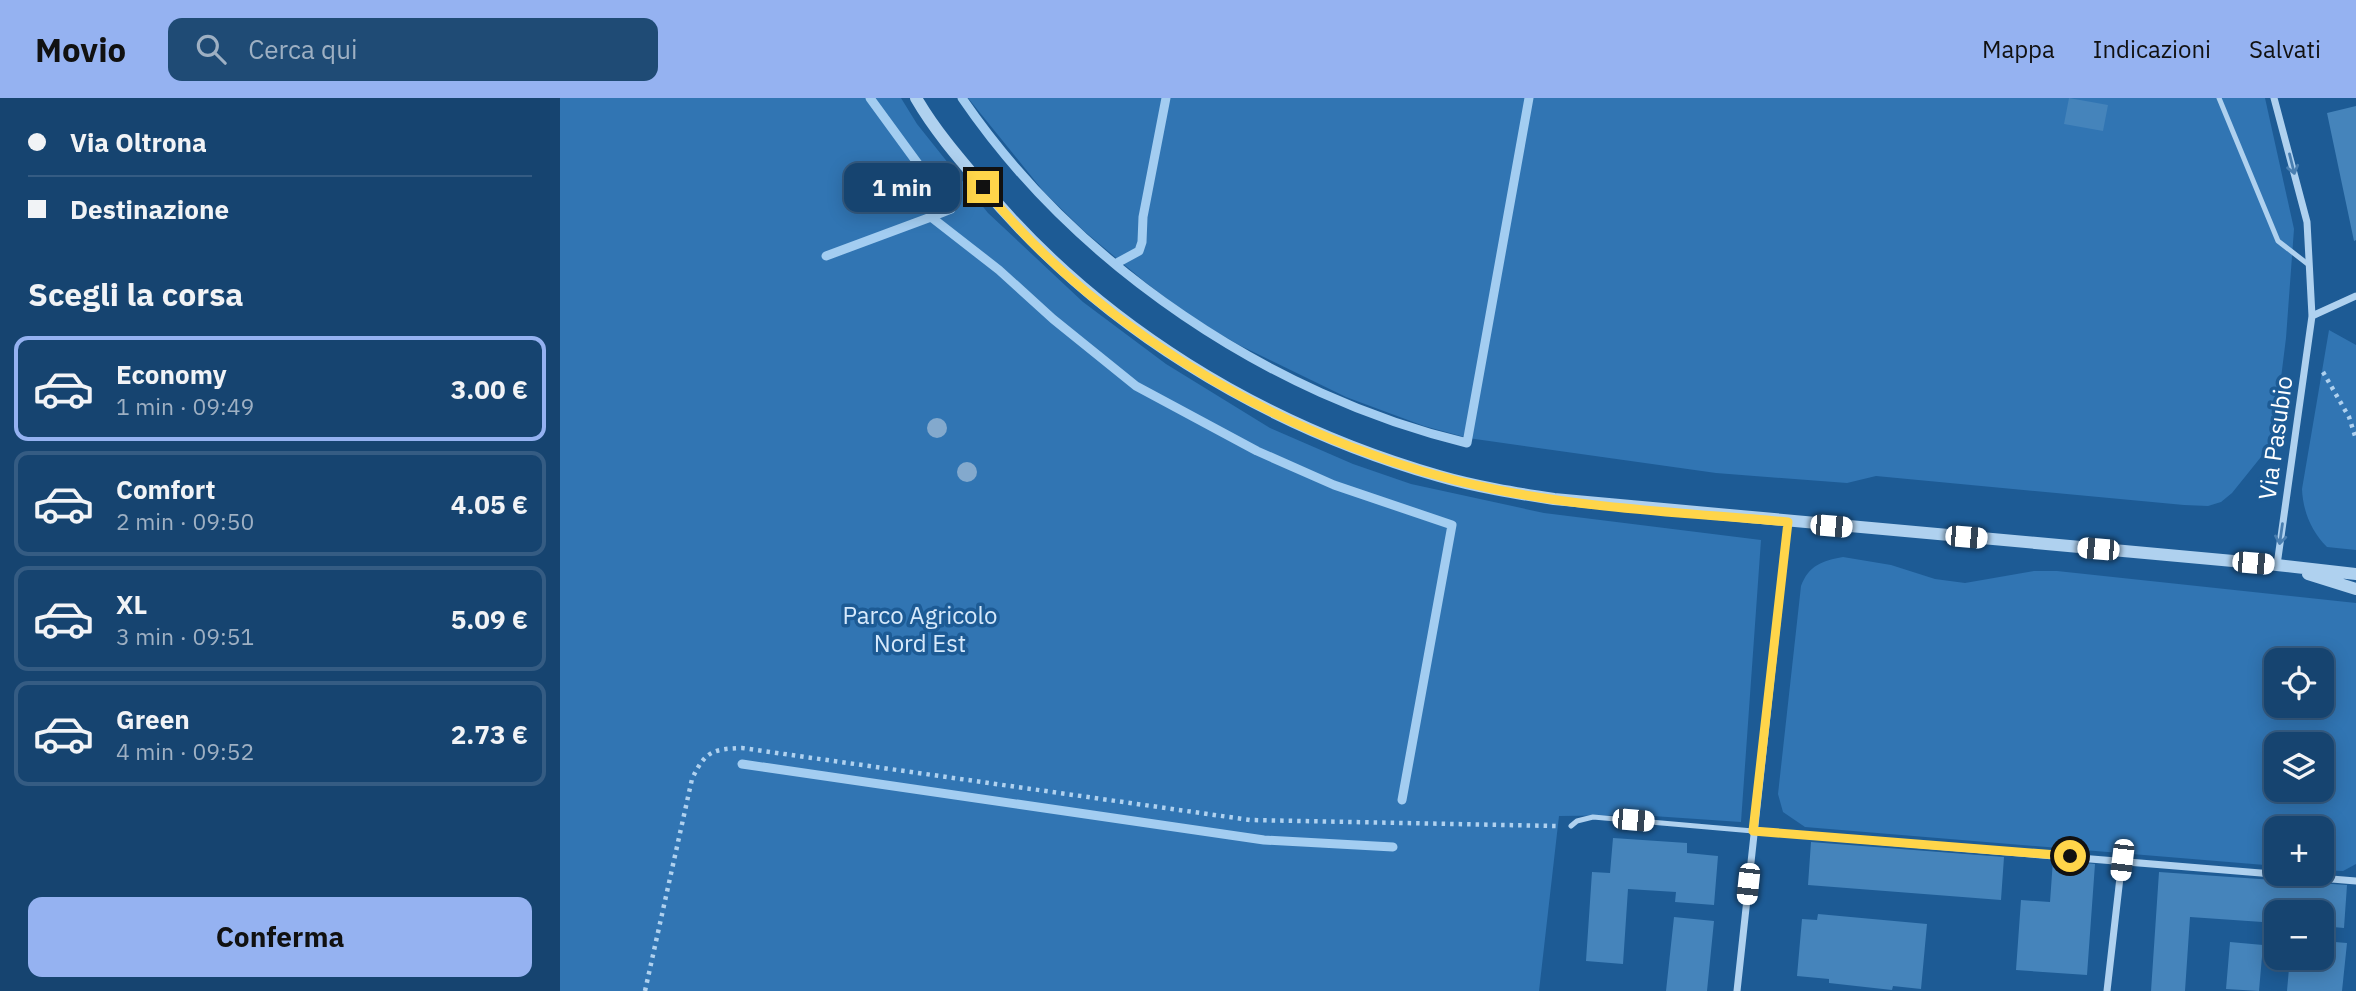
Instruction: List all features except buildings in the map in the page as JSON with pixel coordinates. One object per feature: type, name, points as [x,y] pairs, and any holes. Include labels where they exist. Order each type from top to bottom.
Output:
[{"type":"street","points":[[916,98],[938,132],[1027,236],[1090,294],[1167,353],[1241,396],[1280,415],[1329,437],[1410,467],[1493,489],[1554,499],[2356,574]]},
{"type":"street","name":"Via Pasubio","points":[[2274,98],[2306,222],[2312,316],[2277,565]]},
{"type":"street","points":[[2312,316],[2356,296]]},
{"type":"street","points":[[1737,991],[1788,522]]},
{"type":"street","points":[[2277,565],[2356,589]]},
{"type":"street","points":[[1753,831],[2356,881]]},
{"type":"street","points":[[2107,991],[2122,860]]},
{"type":"lane","points":[[2219,98],[2278,241],[2309,265]]},
{"type":"lane","points":[[1571,826],[1577,821],[1593,817],[1753,831]]},
{"type":"path","points":[[2307,353],[2350,417],[2356,439]]},
{"type":"path","points":[[645,991],[692,779],[700,762],[715,749],[742,748],[1250,820],[1571,826]]},
{"type":"green space","name":"Parco Agricolo Nord Est","points":[[560,98],[901,98],[917,124],[988,213],[1083,302],[1166,364],[1270,428],[1353,464],[1411,484],[1544,513],[1761,540],[1741,822],[1638,815],[1559,816],[1539,991],[560,991]]},
{"type":"green space","points":[[968,98],[2265,98],[2294,229],[2286,338],[2273,442],[2232,493],[2221,502],[2208,506],[1876,476],[1847,483],[1716,473],[1468,438],[1424,426],[1346,397],[1239,345],[1191,317],[1084,231],[1044,192]]},
{"type":"green space","points":[[2329,330],[2356,345],[2356,550],[2327,547],[2321,541],[2306,513],[2302,489]]},
{"type":"green space","points":[[1843,557],[1891,565],[1935,579],[1965,583],[2034,571],[2057,571],[2356,603],[2356,864],[2343,871],[2334,871],[2334,816],[2264,816],[2264,865],[1805,827],[1783,812],[1778,794],[1801,586],[1808,573],[1823,562]]},
{"type":"waterway","points":[[870,98],[951,209],[931,217],[999,270],[1053,319],[1136,386],[1257,451],[1334,485],[1452,525],[1402,800]]},
{"type":"waterway","points":[[962,98],[1008,159],[1061,216],[1120,268],[1183,316],[1251,357],[1321,393],[1393,422],[1467,443],[1529,98]]},
{"type":"waterway","points":[[1115,264],[1139,251],[1142,242],[1143,217],[1166,98]]},
{"type":"waterway","points":[[826,256],[931,217]]},
{"type":"waterway","points":[[742,764],[1264,840],[1393,847]]},
{"type":"route","points":[[983,187],[1012,222],[1090,294],[1167,353],[1241,396],[1329,437],[1441,477],[1493,489],[1631,508],[1788,522],[1753,831],[2070,856]]}]
